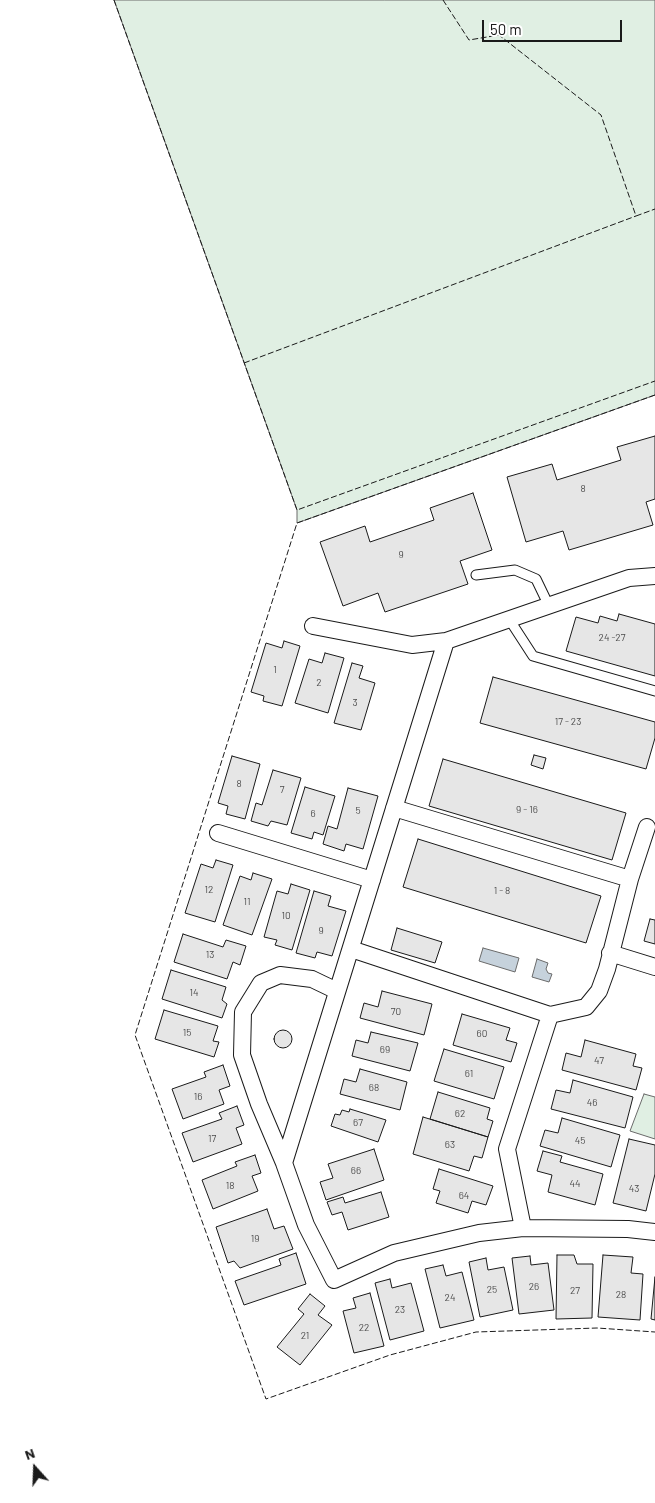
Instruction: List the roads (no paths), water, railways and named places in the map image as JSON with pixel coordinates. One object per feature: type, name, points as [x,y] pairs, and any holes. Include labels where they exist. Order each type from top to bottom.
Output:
[{"type":"street","points":[[312,626],[412,645],[446,641],[629,578],[655,576]]},
{"type":"street","points":[[284,1163],[446,641]]},
{"type":"street","points":[[394,808],[630,879]]},
{"type":"street","points":[[350,949],[550,1015],[586,1007],[599,991],[607,969],[630,879],[648,827]]},
{"type":"street","points":[[218,833],[372,880]]},
{"type":"street","points":[[610,953],[655,967]]},
{"type":"street","points":[[337,991],[312,979],[280,975],[261,983],[243,1012],[242,1055],[306,1225],[334,1280],[394,1253],[479,1233],[523,1228],[628,1229],[655,1232]]},
{"type":"street","points":[[523,1228],[508,1149],[550,1015]]},
{"type":"lane","points":[[476,574],[516,570],[536,579],[549,606]]},
{"type":"lane","points":[[509,619],[533,656],[655,692]]}]
